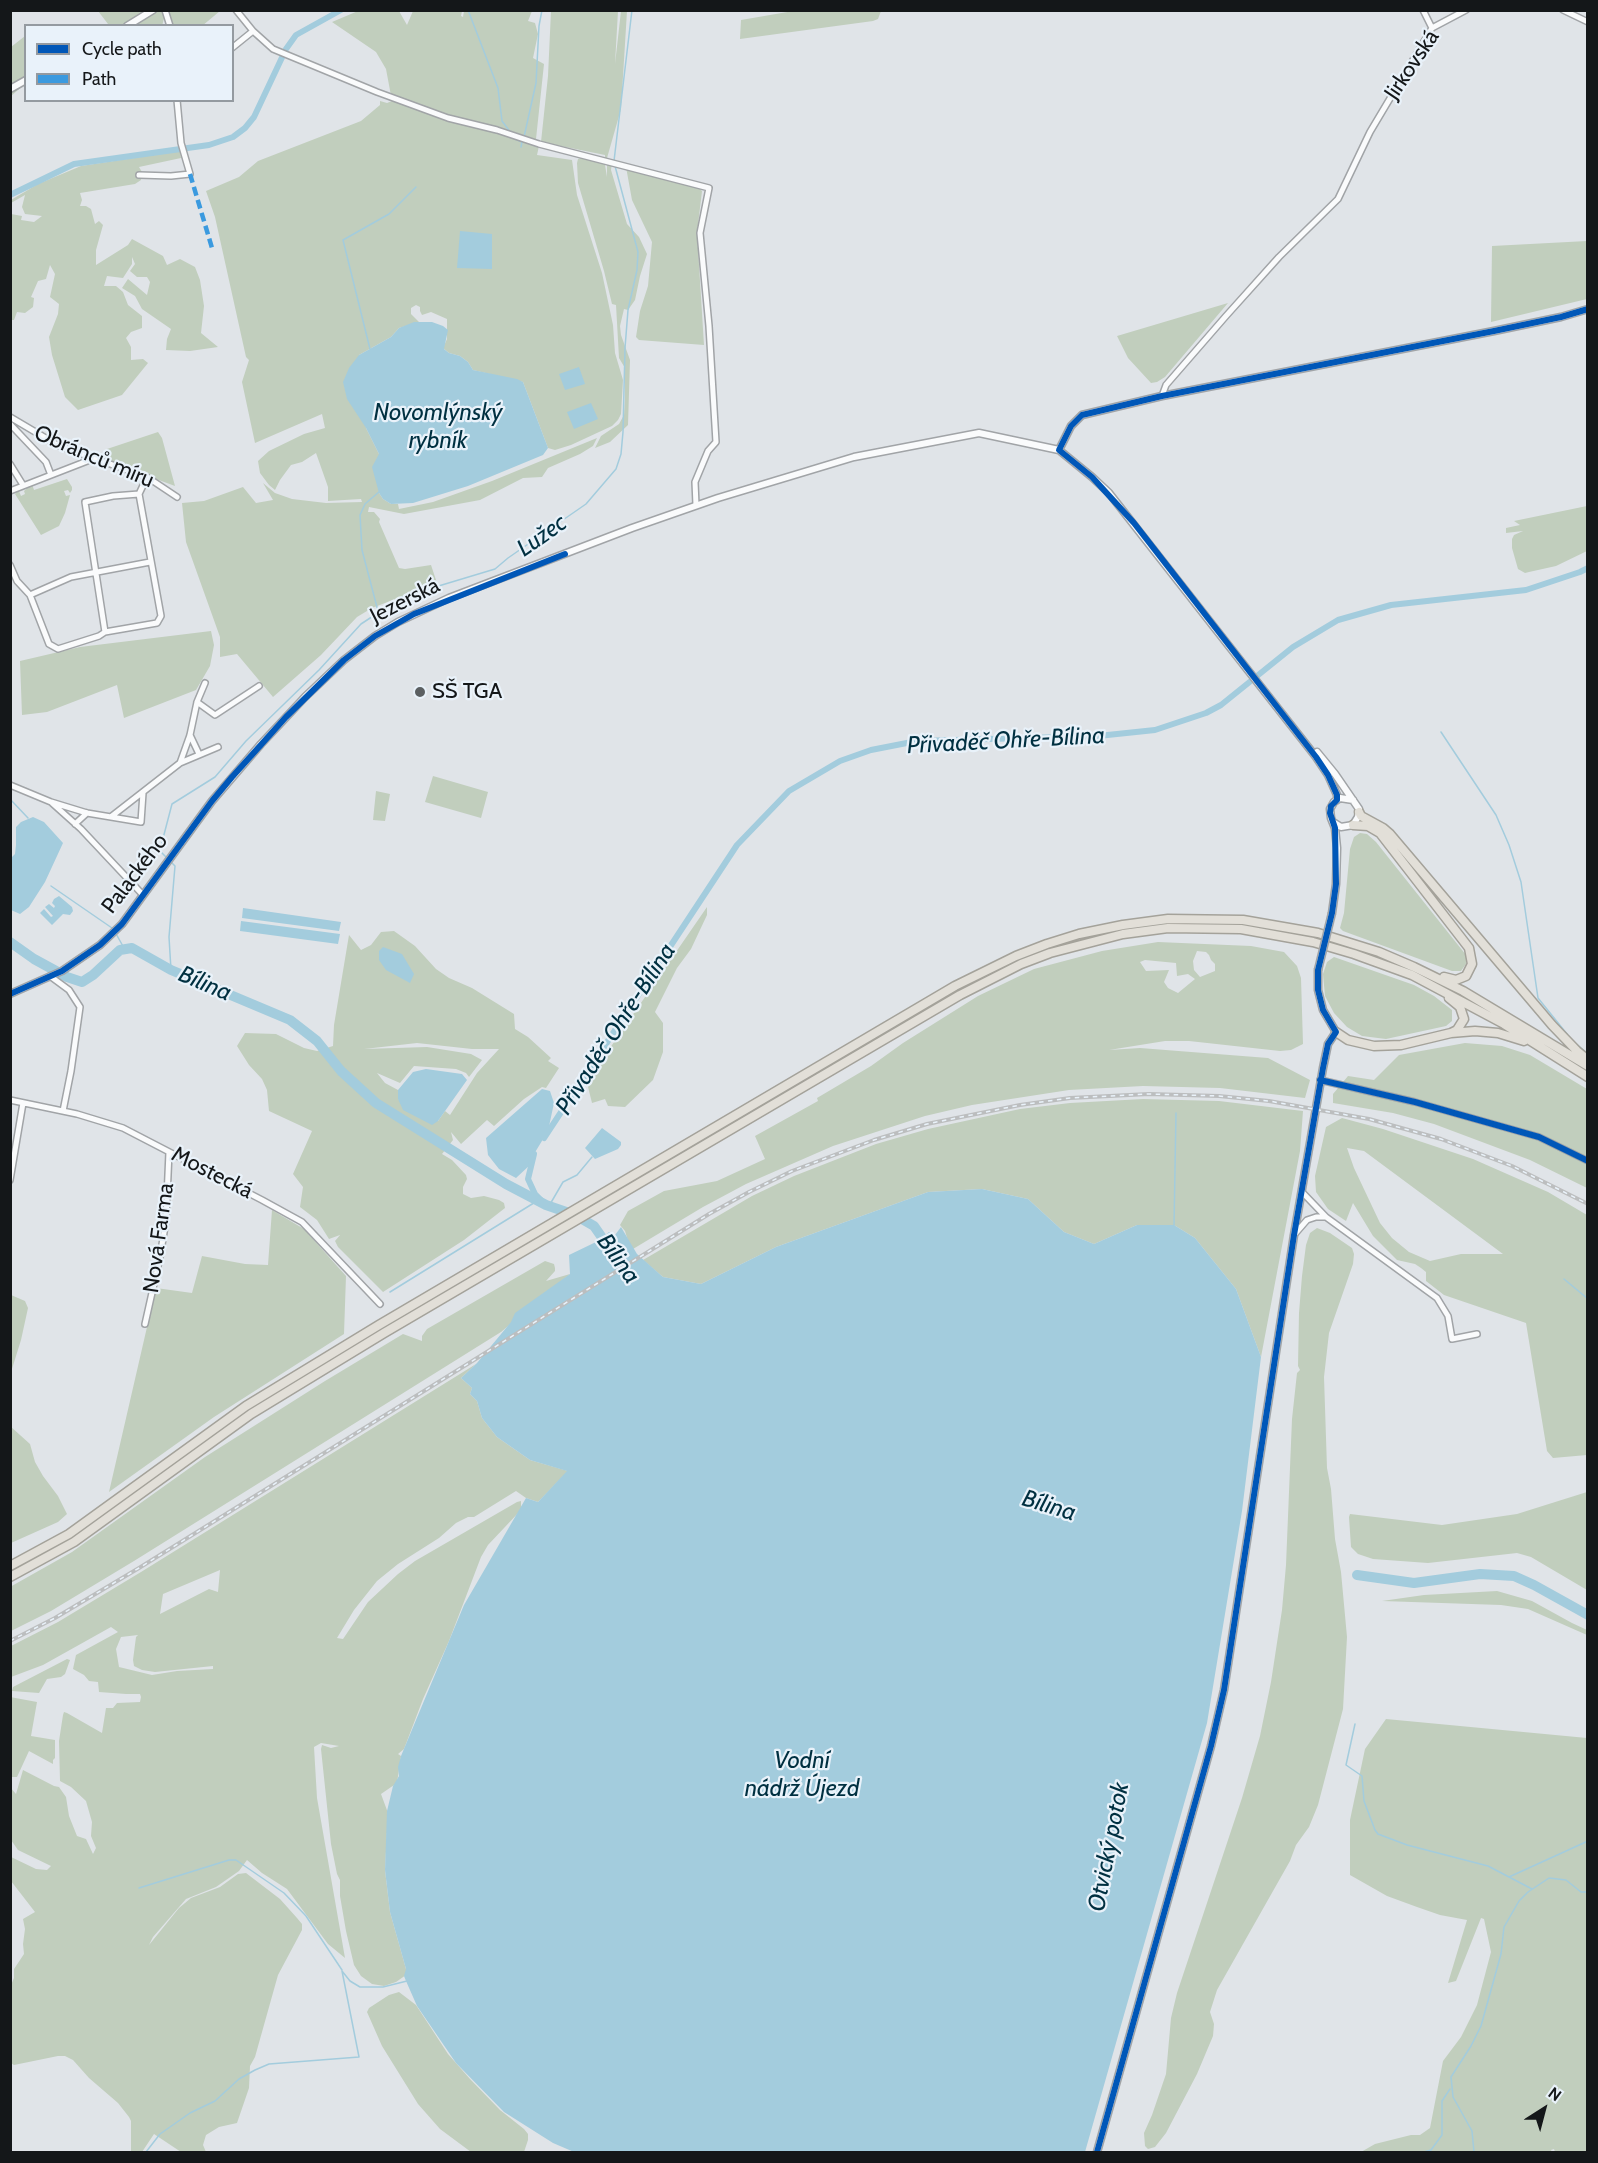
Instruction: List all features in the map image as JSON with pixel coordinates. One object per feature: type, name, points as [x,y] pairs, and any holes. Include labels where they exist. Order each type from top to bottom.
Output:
[{"type":"highway","points":[[1359,812],[1361,816],[1390,834],[1552,1025],[1587,1060]]},
{"type":"highway","points":[[10,1577],[74,1542],[200,1449],[286,1392],[556,1230],[960,994],[1021,964],[1080,944],[1123,934],[1168,928],[1241,929],[1312,942],[1413,971],[1450,979],[1461,979],[1466,976],[1472,955],[1469,948],[1380,834],[1368,826],[1348,826]]},
{"type":"highway","points":[[10,1566],[69,1534],[246,1406],[541,1229],[955,986],[1016,956],[1079,934],[1168,919],[1243,920],[1318,933],[1379,952],[1544,1049],[1587,1077]]},
{"type":"highway","points":[[1413,971],[1460,1007],[1464,1018],[1457,1030],[1451,1034]]},
{"type":"highway","points":[[1413,971],[1490,1006],[1587,1066]]},
{"type":"highway","points":[[1336,1032],[1348,1040],[1374,1046],[1401,1045],[1475,1031],[1498,1033],[1544,1049]]},
{"type":"street","points":[[130,24],[153,10]]},
{"type":"street","points":[[236,10],[253,32],[277,50],[377,92],[448,118],[709,188],[700,233],[709,326],[716,442],[708,451],[695,482],[696,505]]},
{"type":"street","points":[[1423,10],[1432,28]]},
{"type":"street","name":"Jirkovská","points":[[1162,396],[1166,385],[1226,316],[1279,257],[1338,199],[1370,132],[1432,28],[1466,10]]},
{"type":"street","points":[[1563,10],[1587,22]]},
{"type":"street","points":[[234,46],[253,32]]},
{"type":"street","points":[[10,89],[24,81]]},
{"type":"street","points":[[139,175],[190,174],[181,143],[177,102]]},
{"type":"street","points":[[1337,800],[1335,789],[1328,775],[1168,567],[1108,493],[1059,450],[1071,426],[1082,415],[1162,396],[1561,317],[1587,309]]},
{"type":"street","name":"Obránců míru","points":[[10,417],[59,446],[147,477],[177,497]]},
{"type":"street","points":[[10,424],[46,462],[51,475]]},
{"type":"street","name":"Jezerská","points":[[261,744],[344,660],[398,622],[449,598],[632,528],[718,498],[854,458],[979,433],[1059,450]]},
{"type":"street","points":[[10,491],[96,458]]},
{"type":"street","points":[[10,464],[22,485]]},
{"type":"street","points":[[10,565],[17,581],[30,596],[49,644],[56,649],[90,640],[105,632],[157,622],[161,616],[139,494],[147,477]]},
{"type":"street","points":[[105,632],[85,502],[112,496],[139,494]]},
{"type":"street","points":[[30,596],[71,577],[150,562]]},
{"type":"street","points":[[10,584],[17,581]]},
{"type":"street","points":[[180,764],[190,735],[197,702],[205,683]]},
{"type":"street","points":[[197,702],[215,715],[259,686]]},
{"type":"street","points":[[1097,2152],[1211,1746],[1224,1690],[1320,1080],[1328,1044],[1336,1032],[1323,1010],[1318,990],[1318,970],[1332,913],[1340,833],[1356,821],[1359,812],[1358,805],[1329,767],[1286,719]]},
{"type":"street","points":[[190,735],[199,754]]},
{"type":"street","name":"Palackého","points":[[10,994],[62,971],[87,955],[114,931],[212,801],[261,744]]},
{"type":"street","points":[[112,816],[180,764],[218,747]]},
{"type":"street","points":[[10,785],[51,802],[87,813],[141,822],[143,793]]},
{"type":"street","points":[[1337,848],[1330,809],[1337,800],[1343,798],[1353,800]]},
{"type":"street","points":[[51,802],[143,895]]},
{"type":"street","points":[[75,824],[87,813]]},
{"type":"street","points":[[1333,822],[1348,826]]},
{"type":"street","points":[[50,976],[69,990],[80,1007],[63,1111]]},
{"type":"street","points":[[1320,1080],[1415,1102],[1539,1137],[1587,1161]]},
{"type":"street","name":"Mostecká","points":[[10,1100],[63,1111],[123,1128],[302,1222],[380,1304]]},
{"type":"street","points":[[10,1180],[23,1103]]},
{"type":"street","name":"Nová Farma","points":[[145,1324],[163,1238],[169,1182],[169,1152]]},
{"type":"street","points":[[1302,1192],[1326,1217],[1368,1250],[1437,1298],[1448,1316],[1452,1339],[1477,1334]]},
{"type":"street","points":[[1294,1235],[1307,1220],[1326,1217]]},
{"type":"green space","points":[[799,10],[881,11],[878,19],[873,21],[740,39],[741,20]]},
{"type":"green space","points":[[98,11],[166,11],[163,24],[108,24]]},
{"type":"green space","points":[[168,11],[220,11],[204,24],[172,24]]},
{"type":"green space","points":[[358,11],[399,11],[407,25],[413,11],[462,11],[461,16],[463,17],[464,11],[532,11],[528,21],[535,23],[538,34],[533,58],[544,64],[536,139],[539,146],[537,155],[572,160],[577,195],[602,273],[613,325],[615,353],[623,380],[621,414],[612,426],[571,445],[555,450],[548,448],[523,382],[473,370],[460,356],[449,353],[443,348],[447,339],[447,319],[431,312],[422,315],[420,307],[416,305],[411,308],[411,314],[419,322],[399,328],[391,337],[359,355],[366,428],[379,454],[379,493],[383,499],[391,504],[398,504],[399,509],[433,502],[492,481],[597,438],[593,446],[548,468],[542,477],[523,478],[480,500],[404,514],[369,507],[368,512],[374,512],[380,519],[379,522],[399,568],[431,565],[437,583],[372,608],[357,617],[321,655],[273,697],[237,654],[220,657],[220,637],[186,542],[182,503],[204,501],[243,487],[256,503],[273,500],[263,483],[275,493],[292,499],[326,503],[362,502],[361,499],[328,501],[328,487],[316,453],[302,462],[291,465],[275,490],[260,473],[258,461],[269,451],[304,434],[325,428],[322,414],[255,443],[242,382],[249,360],[246,357],[215,217],[206,191],[239,177],[258,161],[361,121],[380,105],[380,101],[387,103],[392,101],[386,69],[376,52],[332,22]]},
{"type":"green space","points":[[551,11],[618,11],[615,64],[621,11],[627,11],[621,109],[605,165],[607,177],[607,162],[612,163],[611,170],[627,224],[639,237],[647,254],[635,300],[628,310],[624,309],[620,326],[630,360],[628,425],[610,442],[595,448],[601,436],[619,424],[624,415],[625,400],[625,368],[619,358],[616,305],[612,304],[578,183],[578,159],[583,157],[605,161],[605,155],[541,142],[548,76]]},
{"type":"green space","points":[[24,37],[24,85],[11,96],[11,47]]},
{"type":"green space","points":[[180,151],[181,158],[139,167],[142,172],[141,180],[135,184],[80,193],[82,200],[80,206],[91,209],[95,224],[99,221],[103,225],[96,250],[96,265],[128,245],[132,239],[163,256],[167,265],[180,259],[195,267],[200,280],[204,306],[201,333],[218,347],[190,351],[166,350],[171,329],[142,309],[135,296],[122,288],[128,279],[147,295],[150,282],[147,277],[137,277],[130,271],[135,264],[132,257],[132,264],[123,278],[107,276],[104,286],[116,286],[123,292],[128,305],[142,316],[142,328],[131,332],[126,338],[131,347],[131,360],[143,359],[148,363],[122,395],[78,410],[65,397],[52,355],[49,337],[58,314],[59,304],[50,297],[55,274],[50,265],[46,279],[38,281],[31,297],[34,298],[33,307],[25,313],[17,312],[14,320],[11,320],[11,214],[22,216],[21,220],[34,222],[42,216],[25,214],[22,207],[25,195],[11,203],[11,200],[38,184],[81,166]]},
{"type":"green space","points":[[626,167],[699,188],[702,191],[697,233],[704,345],[639,340],[636,337],[640,311],[648,286],[652,242],[632,200]]},
{"type":"green space","points":[[1587,241],[1587,299],[1491,322],[1492,246]]},
{"type":"green space","points":[[1228,303],[1165,377],[1157,382],[1151,383],[1128,358],[1117,336]]},
{"type":"green space","points":[[158,432],[162,438],[175,486],[102,459],[107,449]]},
{"type":"green space","points":[[67,479],[72,490],[70,493],[68,490],[64,491],[66,496],[70,495],[59,526],[41,535],[15,494],[22,486],[23,489],[19,491],[21,496],[32,484],[34,490]]},
{"type":"green space","points":[[1587,506],[1587,551],[1556,566],[1525,573],[1518,569],[1512,539],[1514,535],[1523,531],[1506,533],[1506,528],[1520,525],[1514,521]]},
{"type":"green space","points":[[211,631],[214,645],[210,666],[196,690],[124,718],[117,685],[47,712],[22,715],[20,661],[80,647]]},
{"type":"green space","points":[[433,776],[488,792],[481,818],[425,802]]},
{"type":"green space","points":[[376,791],[390,794],[385,821],[373,820]]},
{"type":"green space","points":[[1360,833],[1367,834],[1376,842],[1466,955],[1466,964],[1461,971],[1452,971],[1340,928],[1344,913],[1350,849],[1354,837]]},
{"type":"green space","points":[[707,907],[707,915],[691,949],[677,968],[655,1012],[663,1023],[663,1052],[653,1080],[625,1107],[608,1106],[605,1099],[592,1103],[588,1087],[601,1061]]},
{"type":"green space","points":[[394,931],[415,946],[436,969],[449,978],[472,988],[514,1014],[515,1029],[528,1037],[551,1058],[548,1061],[559,1068],[546,1088],[542,1087],[524,1099],[494,1126],[487,1120],[461,1144],[451,1132],[453,1140],[442,1154],[452,1160],[466,1175],[463,1194],[471,1198],[484,1196],[499,1200],[504,1203],[505,1208],[464,1240],[383,1292],[338,1247],[335,1241],[340,1235],[329,1239],[317,1220],[300,1207],[303,1187],[293,1174],[312,1131],[269,1111],[267,1090],[262,1079],[249,1065],[237,1046],[245,1033],[276,1034],[304,1048],[317,1051],[333,1046],[334,1025],[349,935],[361,950],[371,945],[381,932]],"holes":[[[417,1043],[472,1049],[499,1049],[477,1073],[450,1115],[445,1111],[438,1121],[398,1099],[398,1090],[385,1083],[377,1073],[400,1083],[414,1066],[456,1069],[466,1073],[469,1077],[482,1060],[471,1054],[427,1047],[364,1049]]]},
{"type":"green space","points":[[1158,942],[1251,946],[1284,952],[1297,966],[1301,978],[1303,1044],[1291,1050],[1280,1051],[1189,1041],[1165,1041],[1109,1050],[1140,1048],[1268,1058],[1310,1080],[1305,1098],[1220,1088],[1143,1086],[1069,1090],[972,1105],[925,1116],[833,1146],[746,1184],[633,1249],[628,1241],[620,1225],[628,1211],[664,1191],[717,1181],[765,1159],[755,1136],[818,1101],[817,1098],[871,1066],[978,996],[1034,969],[1102,951]],"holes":[[[1197,951],[1206,952],[1209,955],[1215,964],[1215,971],[1200,977],[1194,970],[1193,961]],[[1145,960],[1176,963],[1177,976],[1188,974],[1195,979],[1178,993],[1168,988],[1164,982],[1169,970],[1146,971],[1140,962]]]},
{"type":"green space","points":[[1334,957],[1414,985],[1434,996],[1452,1010],[1452,1021],[1446,1026],[1386,1039],[1362,1036],[1347,1027],[1334,1013],[1325,996],[1323,974],[1327,962]]},
{"type":"green space","points":[[1465,1043],[1502,1046],[1530,1055],[1587,1089],[1587,1188],[1530,1160],[1434,1124],[1393,1113],[1333,1103],[1333,1094],[1348,1076],[1374,1080],[1399,1055]]},
{"type":"green space","points":[[1143,1099],[1219,1101],[1303,1111],[1300,1151],[1261,1357],[1236,1289],[1195,1238],[1174,1225],[1137,1225],[1094,1244],[1064,1232],[1028,1199],[982,1189],[928,1192],[776,1247],[701,1284],[663,1277],[643,1260],[752,1196],[794,1176],[876,1144],[928,1129],[1020,1109],[1070,1103]]},
{"type":"green space","points":[[1342,1118],[1473,1159],[1548,1192],[1587,1215],[1587,1455],[1553,1458],[1547,1451],[1526,1323],[1444,1295],[1426,1281],[1426,1272],[1415,1264],[1397,1260],[1373,1236],[1353,1203],[1346,1221],[1328,1209],[1316,1192],[1315,1176],[1326,1127]],"holes":[[[1347,1148],[1364,1151],[1503,1254],[1461,1254],[1430,1261],[1409,1252],[1392,1238],[1380,1223]]]},
{"type":"green space","points":[[272,1210],[304,1229],[346,1276],[344,1334],[214,1417],[109,1492],[156,1288],[192,1293],[202,1256],[245,1264],[268,1265]]},
{"type":"green space","points":[[1317,1228],[1330,1233],[1352,1248],[1354,1254],[1353,1264],[1329,1333],[1324,1377],[1327,1468],[1347,1637],[1343,1709],[1318,1805],[1309,1827],[1296,1845],[1290,1861],[1217,1990],[1210,2012],[1214,2024],[1213,2036],[1197,2074],[1166,2133],[1155,2147],[1148,2149],[1145,2146],[1144,2133],[1166,2074],[1171,2018],[1177,1993],[1242,1798],[1260,1736],[1271,1682],[1286,1565],[1292,1419],[1297,1373],[1300,1370],[1298,1366],[1299,1313],[1302,1276],[1306,1245],[1310,1233]]},
{"type":"green space","points":[[545,1261],[554,1264],[555,1268],[546,1281],[570,1274],[501,1332],[134,1561],[51,1611],[11,1631],[10,1587],[72,1552],[205,1457],[325,1381],[403,1334],[422,1341],[422,1336],[427,1329]]},
{"type":"green space","points":[[11,1295],[25,1301],[28,1308],[11,1372]]},
{"type":"green space","points":[[476,1364],[461,1378],[472,1388],[470,1394],[477,1401],[482,1418],[497,1437],[530,1460],[568,1471],[538,1502],[516,1491],[474,1517],[468,1517],[456,1523],[439,1538],[398,1564],[377,1581],[354,1610],[337,1638],[343,1639],[368,1602],[415,1561],[521,1501],[521,1510],[488,1545],[481,1557],[404,1749],[398,1754],[401,1756],[397,1783],[381,1794],[388,1813],[385,1870],[390,1912],[406,1975],[384,1986],[372,1984],[361,1976],[354,1965],[340,1896],[340,1880],[331,1844],[321,1749],[322,1745],[331,1748],[339,1746],[321,1743],[314,1747],[317,1798],[345,1958],[328,1944],[287,1889],[247,1860],[239,1871],[216,1887],[186,1899],[153,1937],[149,1945],[179,1908],[191,1898],[220,1887],[238,1874],[246,1873],[280,1899],[302,1924],[302,1930],[278,1975],[255,2057],[250,2066],[249,2088],[237,2123],[219,2127],[206,2135],[203,2145],[206,2152],[181,2152],[154,2134],[142,2152],[131,2152],[129,2117],[118,2103],[89,2078],[73,2060],[65,2056],[58,2056],[14,2065],[11,2063],[11,1985],[14,1969],[24,1954],[23,1919],[35,1912],[11,1881],[11,1857],[36,1869],[47,1870],[51,1866],[18,1850],[11,1840],[10,1787],[16,1794],[23,1770],[59,1787],[66,1797],[69,1816],[77,1836],[86,1839],[93,1854],[96,1848],[91,1836],[92,1822],[86,1801],[71,1787],[60,1781],[59,1741],[63,1715],[64,1712],[67,1713],[102,1733],[106,1708],[113,1708],[117,1703],[140,1702],[141,1697],[140,1694],[99,1692],[98,1682],[89,1681],[73,1669],[76,1655],[118,1632],[111,1627],[43,1665],[11,1677],[11,1646],[58,1622]],"holes":[[[220,1570],[218,1592],[209,1589],[160,1614],[163,1594]],[[138,1635],[133,1660],[134,1666],[142,1670],[155,1672],[213,1666],[213,1669],[152,1675],[119,1667],[116,1649],[121,1637]]]},
{"type":"green space","points":[[10,1426],[30,1444],[35,1462],[67,1514],[58,1522],[11,1543]]},
{"type":"green space","points":[[1587,1492],[1587,1590],[1531,1557],[1517,1553],[1428,1563],[1373,1559],[1358,1554],[1351,1547],[1350,1514],[1442,1525],[1517,1514]]},
{"type":"green space","points":[[1497,1591],[1532,1601],[1587,1630],[1587,1635],[1528,1609],[1501,1605],[1382,1601],[1424,1595]]},
{"type":"green space","points":[[67,1659],[70,1660],[65,1674],[61,1677],[47,1679],[39,1693],[12,1691],[13,1687]]},
{"type":"green space","points":[[10,1697],[37,1702],[31,1736],[55,1740],[53,1764],[29,1751],[17,1777],[11,1777]]},
{"type":"green space","points":[[1386,1719],[1587,1738],[1587,2152],[1555,2152],[1554,2149],[1551,2150],[1552,2152],[1361,2152],[1375,2144],[1420,2135],[1430,2128],[1443,2061],[1461,2037],[1477,2005],[1491,1952],[1484,1919],[1481,1918],[1456,1981],[1448,1983],[1467,1920],[1440,1915],[1387,1896],[1350,1875],[1350,1820],[1365,1749]]},
{"type":"green space","points":[[399,1992],[416,2005],[448,2054],[470,2079],[500,2110],[528,2134],[524,2152],[471,2152],[440,2129],[418,2104],[382,2046],[367,2012],[369,2008],[389,1995]]},
{"type":"water","points":[[460,231],[492,234],[492,269],[457,268]]},
{"type":"water","name":"Novomlýnský rybník","points":[[414,322],[432,322],[448,330],[444,349],[460,356],[473,370],[523,382],[548,448],[543,455],[468,486],[413,503],[391,504],[383,499],[379,493],[372,467],[379,454],[366,428],[347,399],[343,382],[349,368],[359,355],[391,337],[399,328]]},
{"type":"water","points":[[579,367],[585,384],[565,390],[559,374]]},
{"type":"water","points":[[591,403],[598,419],[574,429],[567,412]]},
{"type":"water","points":[[33,817],[44,822],[63,843],[45,882],[29,907],[20,914],[11,910],[11,858],[15,854],[16,827]]},
{"type":"water","points":[[59,896],[72,907],[73,911],[70,915],[63,914],[52,925],[40,913],[44,909],[51,917],[53,916],[45,907],[49,904],[54,908],[52,903]]},
{"type":"water","points":[[243,908],[341,922],[339,931],[242,918]]},
{"type":"water","points":[[241,921],[340,934],[338,944],[240,931]]},
{"type":"water","points":[[383,947],[402,954],[414,974],[410,983],[386,970],[379,960],[379,951]]},
{"type":"water","points":[[426,1069],[462,1074],[467,1080],[438,1121],[432,1125],[403,1110],[398,1099],[398,1090],[413,1072]]},
{"type":"water","points":[[542,1089],[550,1091],[554,1103],[548,1131],[530,1165],[516,1178],[499,1169],[488,1155],[486,1138]]},
{"type":"water","points":[[602,1128],[621,1142],[621,1145],[618,1149],[595,1159],[585,1148]]},
{"type":"water","name":"Vodní nádrž Újezd","points":[[982,1189],[1028,1199],[1064,1232],[1094,1244],[1137,1225],[1174,1225],[1195,1238],[1236,1289],[1261,1357],[1242,1511],[1207,1723],[1085,2152],[574,2152],[553,2143],[504,2112],[456,2063],[417,2006],[406,1981],[404,1976],[406,1969],[390,1912],[385,1870],[387,1811],[393,1786],[399,1776],[398,1767],[401,1756],[464,1605],[526,1498],[538,1502],[567,1471],[530,1460],[497,1437],[482,1418],[477,1401],[470,1394],[472,1388],[461,1378],[477,1363],[511,1322],[515,1313],[570,1274],[569,1255],[598,1241],[609,1232],[615,1235],[621,1227],[637,1254],[663,1277],[701,1284],[776,1247],[928,1192]]},
{"type":"waterway","name":"Přivaděč Ohře-Bílina","points":[[10,195],[74,164],[209,145],[233,137],[254,117],[286,49],[296,35],[341,10]]},
{"type":"waterway","points":[[468,10],[498,88],[502,121],[511,133]]},
{"type":"waterway","points":[[524,137],[536,83],[542,10]]},
{"type":"waterway","name":"Lužec","points":[[614,161],[632,10]]},
{"type":"waterway","points":[[515,139],[522,142],[521,147]]},
{"type":"waterway","name":"Lužec","points":[[166,857],[161,852],[161,846],[172,804],[215,777],[246,741],[319,670],[361,624],[402,597],[495,569],[586,504],[616,469],[621,454],[623,432],[628,310],[637,270],[638,252],[615,166]]},
{"type":"waterway","points":[[370,349],[343,240],[389,214],[416,187]]},
{"type":"waterway","points":[[378,611],[362,550],[360,515],[365,504],[380,491]]},
{"type":"waterway","name":"Přivaděč Ohře-Bílina","points":[[544,1138],[737,845],[789,791],[840,761],[871,750],[917,741],[1098,736],[1155,730],[1206,713],[1221,705],[1293,647],[1338,620],[1391,605],[1526,590],[1588,568]]},
{"type":"waterway","points":[[1441,732],[1496,815],[1509,845],[1521,882],[1538,998],[1567,1034]]},
{"type":"waterway","points":[[10,799],[28,818]]},
{"type":"waterway","name":"Lužec","points":[[170,861],[175,866],[169,937],[171,970]]},
{"type":"waterway","points":[[51,886],[112,928]]},
{"type":"waterway","points":[[115,932],[124,948]]},
{"type":"waterway","name":"Bílina","points":[[10,942],[34,959],[67,977],[82,982],[120,950],[132,948],[171,970],[290,1020],[317,1041],[341,1071],[376,1103],[506,1184],[594,1226],[610,1249]]},
{"type":"waterway","points":[[1574,1042],[1588,1054]]},
{"type":"waterway","points":[[1174,1226],[1176,1113]]},
{"type":"waterway","name":"Přivaděč Ohře-Bílina","points":[[534,1154],[528,1179],[535,1194],[546,1205]]},
{"type":"waterway","points":[[549,1206],[563,1182],[577,1175],[592,1157]]},
{"type":"waterway","points":[[390,1292],[537,1201]]},
{"type":"waterway","points":[[1564,1279],[1588,1299]]},
{"type":"waterway","name":"Bílina","points":[[1357,1575],[1414,1583],[1480,1574],[1514,1576],[1588,1615]]},
{"type":"waterway","points":[[1355,1724],[1346,1765],[1362,1776],[1364,1801],[1378,1834],[1407,1845],[1488,1866],[1532,1889]]},
{"type":"waterway","points":[[1509,1877],[1588,1841]]},
{"type":"waterway","points":[[139,1888],[229,1860],[236,1860],[284,1893],[306,1916],[342,1970]]},
{"type":"waterway","points":[[1474,2152],[1472,2131],[1453,2097],[1451,2077],[1481,2026],[1501,1954],[1504,1927],[1519,1901],[1549,1878],[1566,1880],[1581,1892],[1588,1892]]},
{"type":"waterway","points":[[146,2152],[160,2134],[190,2113],[215,2101],[239,2079],[255,2070],[269,2064],[359,2057],[342,1971],[350,1981],[360,1987],[383,1987],[407,1981]]},
{"type":"waterway","points":[[1424,2152],[1431,2150],[1442,2135],[1442,2101],[1450,2089]]},
{"type":"railway","points":[[10,1641],[55,1618],[139,1568],[709,1214],[792,1171],[874,1140],[927,1124],[1020,1105],[1070,1098],[1149,1094],[1219,1096],[1269,1101],[1369,1119],[1441,1139],[1512,1166],[1588,1204]]},
{"type":"marked path","points":[[190,174],[212,248]]},
{"type":"cycle path","points":[[1097,2152],[1211,1746],[1224,1690],[1294,1235],[1323,1068],[1328,1044],[1336,1032],[1323,1010],[1318,990],[1318,970],[1332,913],[1336,884],[1335,828],[1330,813],[1331,806],[1337,800],[1337,795],[1316,757],[1134,523],[1092,477],[1059,450],[1071,426],[1082,415],[1162,396],[1561,317],[1588,309]]},
{"type":"cycle path","points":[[10,994],[62,971],[100,945],[122,924],[232,777],[286,717],[344,660],[375,636],[414,614],[565,554]]},
{"type":"cycle path","points":[[1320,1080],[1415,1102],[1539,1137],[1588,1161]]},
{"type":"place","name":"SŠ TGA","points":[[420,692]]},
{"type":"water label","name":"Otvický potok","points":[[1109,1847]]}]
